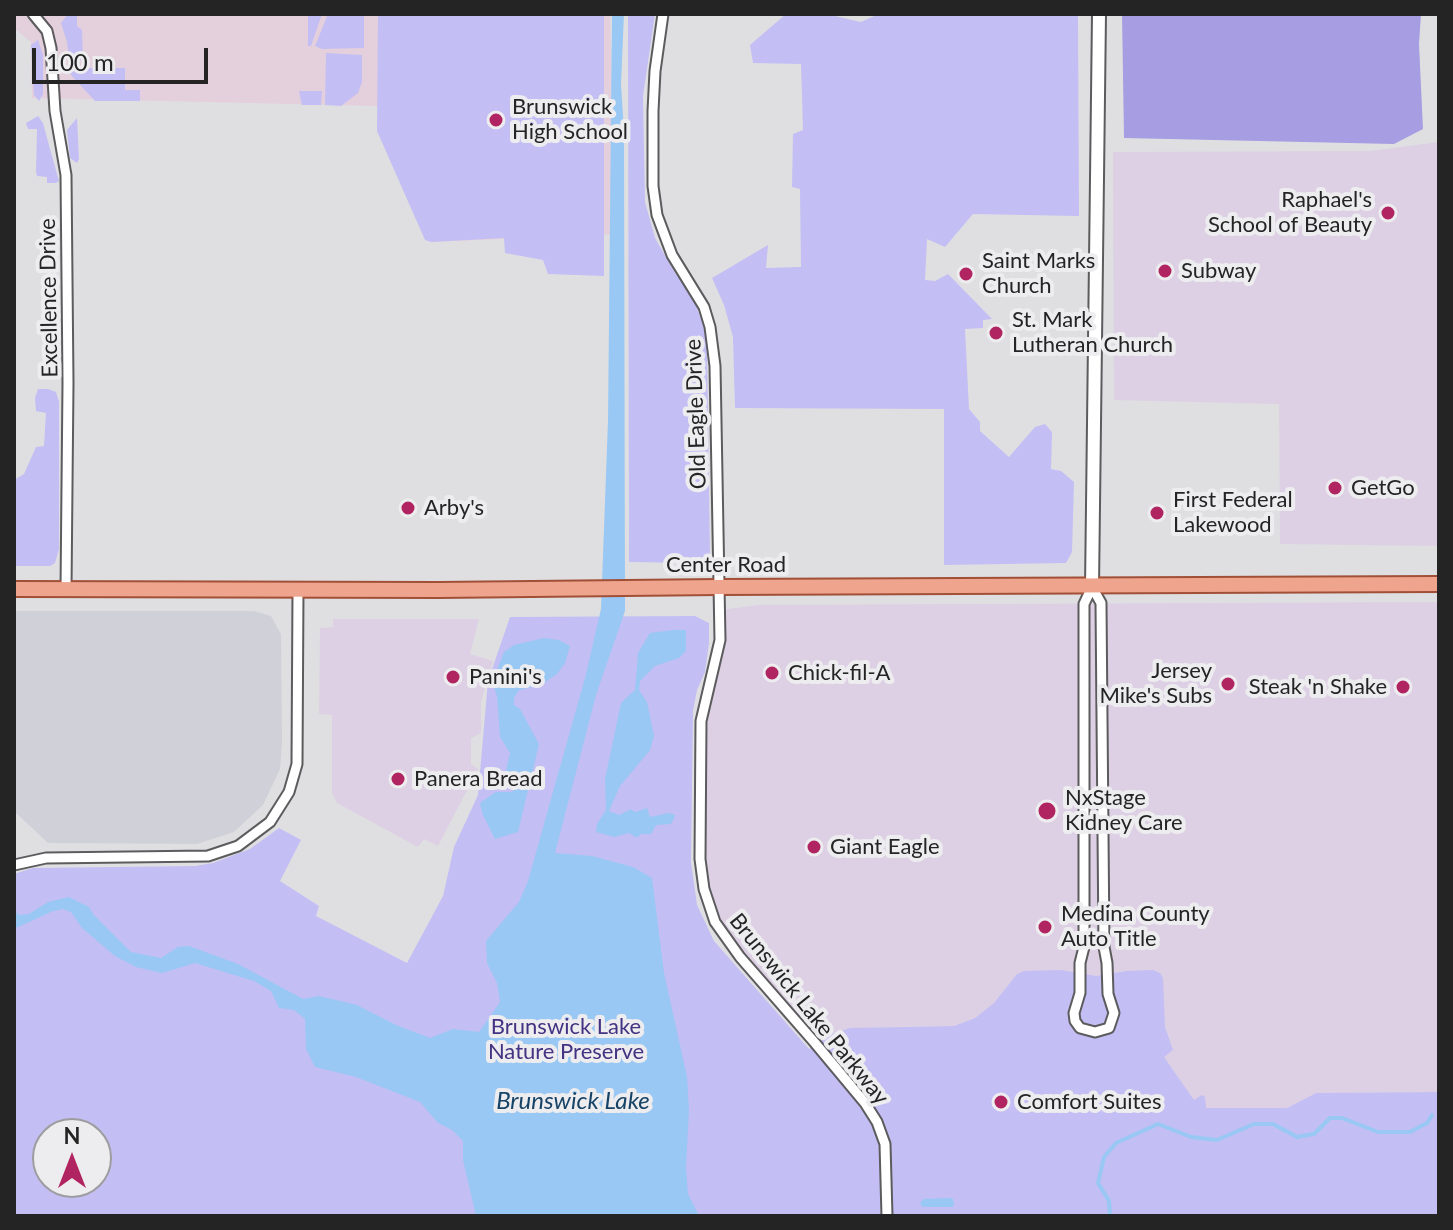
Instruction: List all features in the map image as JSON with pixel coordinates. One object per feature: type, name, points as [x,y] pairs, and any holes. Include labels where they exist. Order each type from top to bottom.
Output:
[{"type":"main road","name":"Center Road","points":[[14,589],[1439,584]]},
{"type":"street","name":"Excellence Drive","points":[[33,14],[47,31],[51,48],[57,126],[66,175],[66,589]]},
{"type":"street","name":"Old Eagle Drive","points":[[663,14],[655,71],[653,186],[664,237],[704,307],[714,348],[719,587]]},
{"type":"street","points":[[1092,587],[1101,603],[1104,947],[1108,994],[1114,1013],[1109,1028],[1095,1032],[1080,1028],[1074,1013],[1080,993],[1080,963],[1084,947],[1084,604],[1092,587],[1099,14]]},
{"type":"street","name":"Brunswick Lake Parkway","points":[[719,587],[720,640],[701,721],[700,859],[704,889],[715,922],[740,957],[823,1052],[877,1122],[885,1144],[887,1216]]},
{"type":"street","points":[[14,865],[46,858],[208,856],[238,846],[270,822],[289,792],[297,764],[298,590]]},
{"type":"shaded area","name":"Brunswick High School","points":[[14,14],[610,14],[617,234],[431,242],[379,106],[32,98],[31,42],[14,28]]},
{"type":"shaded area","points":[[1122,14],[1421,14],[1419,44],[1423,129],[1394,144],[1124,138]]},
{"type":"shaded area","points":[[1439,142],[1439,546],[1280,544],[1279,404],[1114,400],[1113,152],[1370,151]]},
{"type":"shaded area","points":[[1439,602],[1439,1092],[1316,1093],[1287,1108],[1205,1108],[1194,1100],[1163,1056],[1172,1050],[1163,1005],[1126,971],[1096,976],[1017,974],[994,1003],[975,1018],[954,1026],[883,1027],[832,1034],[815,1043],[715,922],[700,859],[701,721],[715,664],[720,610],[758,605]]},
{"type":"shaded area","points":[[14,611],[254,611],[271,616],[281,634],[282,743],[280,769],[263,805],[234,832],[197,844],[48,843],[14,811]]},
{"type":"shaded area","points":[[333,619],[479,619],[470,654],[493,661],[481,702],[481,733],[471,738],[471,764],[478,769],[438,846],[424,839],[418,847],[337,803],[332,793],[332,715],[319,714],[320,628],[333,627]]},
{"type":"green space","points":[[68,14],[77,14],[77,26],[82,30],[83,60],[69,59],[61,23]]},
{"type":"green space","points":[[308,14],[322,14],[311,46],[308,46]]},
{"type":"green space","points":[[328,14],[364,14],[364,48],[322,49],[315,46]]},
{"type":"green space","points":[[378,14],[604,14],[604,276],[548,274],[543,260],[505,253],[504,238],[425,240],[377,131]]},
{"type":"green space","points":[[628,14],[655,14],[643,96],[645,202],[655,238],[692,295],[703,324],[707,349],[710,557],[707,561],[701,559],[696,563],[629,562]]},
{"type":"green space","points":[[786,14],[826,14],[861,22],[879,14],[1078,14],[1079,216],[973,214],[945,247],[927,239],[925,280],[935,281],[948,274],[992,319],[983,320],[983,328],[965,329],[969,409],[980,422],[980,431],[1009,457],[1035,427],[1045,424],[1052,432],[1051,469],[1061,471],[1074,482],[1072,552],[1066,563],[944,565],[944,409],[735,408],[733,337],[712,278],[768,245],[766,268],[801,267],[800,189],[792,187],[793,134],[803,130],[801,64],[753,63],[750,45]]},
{"type":"green space","points":[[38,40],[43,55],[43,94],[39,101],[34,95],[31,45]]},
{"type":"green space","points":[[326,53],[362,55],[362,82],[358,93],[341,106],[325,105]]},
{"type":"green space","points":[[70,68],[125,68],[125,90],[140,90],[140,101],[95,101],[71,75]]},
{"type":"green space","points":[[299,91],[322,91],[321,105],[302,105]]},
{"type":"green space","points":[[38,116],[43,123],[59,181],[56,183],[47,183],[47,177],[37,176],[37,129],[28,129],[26,123]]},
{"type":"green space","points":[[77,118],[77,163],[70,158],[67,130]]},
{"type":"green space","points":[[38,389],[56,392],[59,402],[59,549],[55,563],[50,566],[14,566],[14,480],[24,474],[36,447],[44,446],[46,413],[36,411]]},
{"type":"green space","name":"Brunswick Lake Nature Preserve","points":[[695,616],[709,623],[705,672],[693,711],[691,862],[697,905],[714,941],[809,1049],[832,1034],[850,1028],[954,1026],[975,1018],[994,1003],[1017,974],[1024,971],[1061,970],[1096,976],[1153,970],[1163,978],[1165,1027],[1173,1050],[1164,1057],[1194,1100],[1202,1095],[1205,1097],[1206,1108],[1287,1108],[1316,1093],[1439,1092],[1439,1216],[14,1216],[14,874],[33,868],[195,866],[213,863],[250,849],[279,828],[301,840],[280,881],[319,906],[316,916],[407,963],[443,896],[454,847],[478,795],[488,681],[510,617]]},
{"type":"water","name":"Brunswick Lake","points":[[612,14],[624,14],[621,84],[624,131],[625,611],[596,695],[555,853],[592,856],[633,867],[652,878],[664,973],[687,1077],[688,1194],[699,1216],[476,1216],[463,1160],[463,1141],[452,1130],[438,1123],[420,1102],[356,1077],[315,1067],[306,1049],[305,1019],[294,1010],[279,1008],[271,991],[254,981],[195,963],[162,973],[136,967],[115,956],[82,928],[71,912],[63,909],[16,928],[14,906],[15,912],[20,915],[29,914],[48,902],[69,897],[89,907],[131,952],[161,958],[178,947],[189,946],[238,964],[303,999],[319,996],[357,1005],[430,1038],[453,1029],[479,1032],[500,1002],[497,983],[487,963],[486,941],[519,902],[528,881],[585,678],[601,609],[608,421]]},
{"type":"water","points":[[686,630],[686,651],[679,658],[655,666],[640,681],[639,690],[647,702],[654,736],[650,750],[620,786],[609,811],[619,815],[631,809],[635,812],[647,808],[650,817],[669,813],[675,815],[674,818],[671,824],[656,825],[651,834],[641,834],[637,838],[629,833],[614,837],[596,832],[597,824],[606,810],[605,779],[621,703],[635,690],[638,653],[650,633]]},
{"type":"water","points":[[544,638],[559,640],[570,646],[565,663],[557,674],[541,685],[519,690],[514,698],[514,705],[520,709],[539,744],[518,832],[495,839],[480,803],[496,792],[512,792],[518,784],[506,770],[510,753],[500,737],[497,696],[492,682],[504,652],[514,645]]},
{"type":"water","points":[[950,1198],[954,1204],[953,1207],[923,1207],[920,1204],[923,1199]]},
{"type":"waterway","points":[[1110,1216],[1109,1201],[1098,1183],[1104,1157],[1116,1143],[1158,1124],[1191,1137],[1217,1140],[1254,1124],[1273,1124],[1297,1137],[1314,1134],[1330,1118],[1342,1118],[1378,1132],[1410,1132],[1427,1123],[1432,1115]]},
{"type":"place","name":"Brunswick High School","points":[[496,120]]},
{"type":"place","name":"Raphael's School of Beauty","points":[[1388,213]]},
{"type":"place","name":"Subway","points":[[1165,271]]},
{"type":"place","name":"Saint Marks Church","points":[[966,274]]},
{"type":"place","name":"St. Mark Lutheran Church","points":[[996,333]]},
{"type":"place","name":"GetGo","points":[[1335,488]]},
{"type":"place","name":"Arby's","points":[[408,508]]},
{"type":"place","name":"First Federal Lakewood","points":[[1157,513]]},
{"type":"place","name":"Chick-fil-A","points":[[772,673]]},
{"type":"place","name":"Panini's","points":[[453,677]]},
{"type":"place","name":"Jersey Mike's Subs","points":[[1228,684]]},
{"type":"place","name":"Steak 'n Shake","points":[[1403,687]]},
{"type":"place","name":"Panera Bread","points":[[398,779]]},
{"type":"place","name":"NxStage Kidney Care","points":[[1047,811]]},
{"type":"place","name":"Giant Eagle","points":[[814,847]]},
{"type":"place","name":"Medina County Auto Title","points":[[1045,927]]},
{"type":"place","name":"Comfort Suites","points":[[1001,1102]]}]
